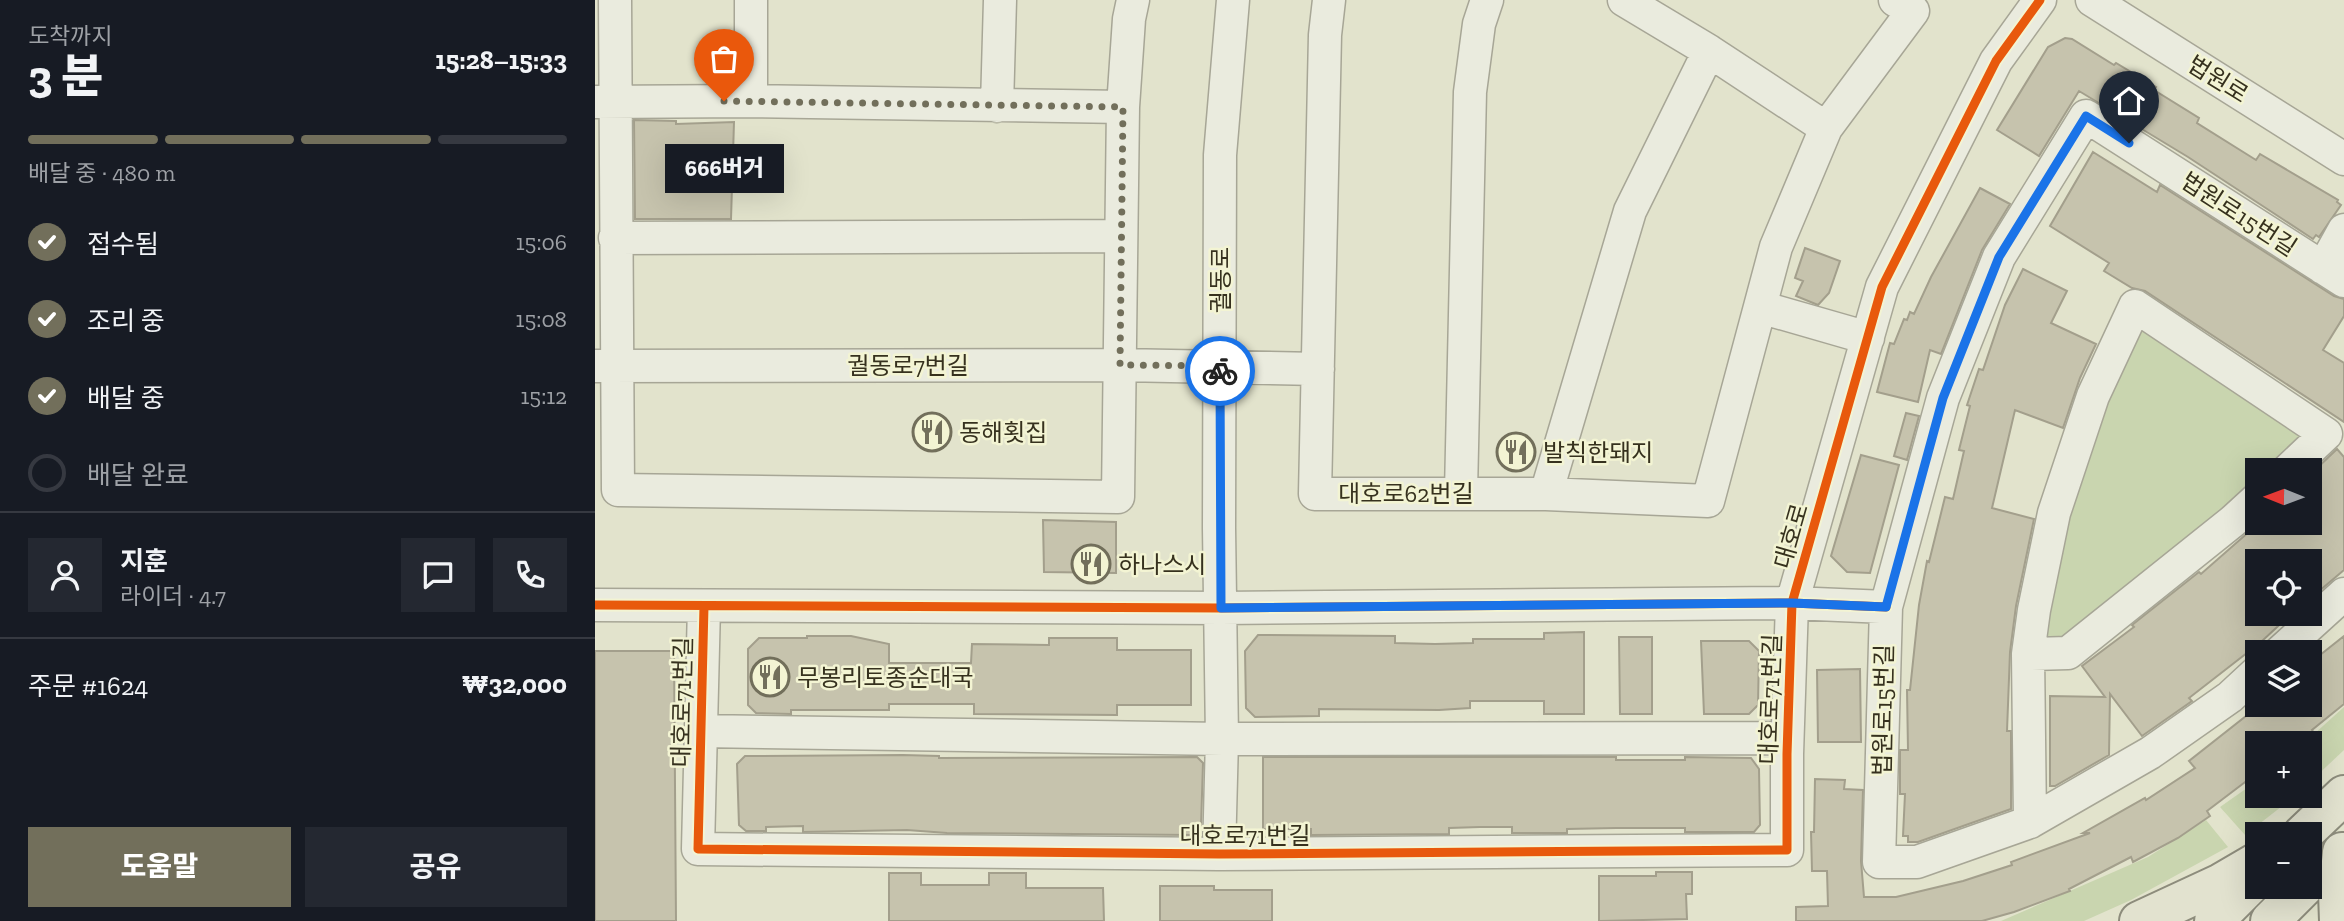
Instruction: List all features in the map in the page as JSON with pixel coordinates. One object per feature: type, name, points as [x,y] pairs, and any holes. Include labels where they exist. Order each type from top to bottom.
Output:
[{"type":"main road","points":[[2316,822],[2344,795]]},
{"type":"main road","points":[[2322,871],[2343,851]]},
{"type":"main road","points":[[2339,921],[2338,892],[2343,851]]},
{"type":"main road","points":[[2139,921],[2245,869]]},
{"type":"main road","points":[[2214,921],[2245,890]]},
{"type":"main road","points":[[2270,921],[2292,899]]},
{"type":"street","points":[[615,0],[604,102],[615,238],[606,365],[618,490],[1118,498],[1123,107],[1129,19],[1133,0]]},
{"type":"street","points":[[751,0],[751,100]]},
{"type":"street","points":[[997,106],[1000,0]]},
{"type":"street","name":"궐동로","points":[[1219,854],[1222,739],[1220,155],[1233,0]]},
{"type":"street","name":"대호로62번길","points":[[1329,0],[1325,35],[1315,494],[1461,492],[1708,501],[1776,247],[1826,128],[1913,11],[1895,0]]},
{"type":"street","points":[[1461,492],[1471,92],[1479,24],[1487,0]]},
{"type":"street","points":[[1624,0],[1709,51],[1826,128]]},
{"type":"street","name":"대호로","points":[[595,605],[1221,608],[1792,603],[1882,288],[1996,61],[2040,0]]},
{"type":"street","name":"법원로","points":[[2092,0],[2344,159]]},
{"type":"street","points":[[1546,494],[1630,211],[1709,51]]},
{"type":"street","points":[[604,102],[751,100],[1123,107]]},
{"type":"street","name":"법원로15번길","points":[[2245,683],[2230,697],[2150,754],[2030,822],[1917,862],[1879,862],[1886,607],[1943,398],[1999,257],[2086,116],[2334,274],[2344,230]]},
{"type":"street","points":[[615,238],[1121,236]]},
{"type":"street","points":[[2030,822],[2028,654],[2034,610],[2054,513],[2093,396],[2135,306],[2326,434],[2301,458]]},
{"type":"street","points":[[1760,307],[1868,338]]},
{"type":"street","name":"궐동로7번길","points":[[606,365],[1120,365],[1318,369]]},
{"type":"street","points":[[2028,654],[2068,653],[2245,510]]},
{"type":"street","points":[[2293,640],[2344,594]]},
{"type":"street","points":[[1792,603],[1886,607]]},
{"type":"street","name":"대호로71번길","points":[[704,606],[698,849],[1219,854],[1787,850],[1787,738],[1792,603]]},
{"type":"street","points":[[701,731],[1222,739],[1787,738]]},
{"type":"green space","points":[[2134,322],[2304,430],[2302,443],[2284,458],[2245,458],[2245,491],[2068,641],[2039,639],[2062,509]]},
{"type":"green space","points":[[2344,707],[2344,750],[2322,771],[2322,731],[2317,731]]},
{"type":"green space","points":[[2245,789],[2245,808],[2280,808],[2262,822],[2245,822],[2245,835],[2220,807]]},
{"type":"green space","points":[[2206,820],[2228,847],[2131,900],[2084,921],[2001,921],[2148,857]]},
{"type":"building","points":[[2065,38],[2072,39],[2156,87],[2154,90],[2199,118],[2197,123],[2256,160],[2260,154],[2338,200],[2341,205],[2319,237],[2316,235],[2313,239],[2188,157],[2079,91],[2039,156],[1997,130],[2048,47]]},
{"type":"building","points":[[634,120],[676,121],[676,124],[734,122],[731,219],[635,219]]},
{"type":"building","points":[[2093,152],[2157,192],[2160,185],[2334,296],[2344,299],[2344,316],[2323,350],[2344,363],[2344,422],[2145,291],[2132,288],[2104,271],[2109,263],[2050,226]]},
{"type":"building","points":[[1980,188],[2010,204],[1982,250],[1941,354],[1930,350],[1918,402],[1877,392],[1890,343],[1894,344],[1904,319],[1907,320],[1910,312],[1914,314],[1931,277]]},
{"type":"building","points":[[1805,248],[1840,261],[1829,293],[1818,305],[1796,296],[1803,281],[1795,278]]},
{"type":"building","points":[[2023,269],[2067,291],[2051,323],[2096,344],[2080,378],[2063,428],[2015,410],[1992,508],[2034,519],[2016,606],[2010,652],[2007,731],[2011,731],[2011,809],[1918,842],[1908,842],[1908,836],[1903,836],[1905,794],[1900,794],[1900,750],[1908,750],[1907,690],[1910,690],[1919,605],[1927,561],[1929,562],[1945,497],[1953,499],[1964,451],[1959,450],[1970,406],[1967,405],[1979,369],[1983,370],[2005,305]]},
{"type":"building","points":[[1906,413],[1919,416],[1907,460],[1894,456]]},
{"type":"building","points":[[2337,449],[2344,457],[2344,570],[2322,589],[2322,549],[2245,549],[2245,626],[2278,626],[2263,640],[2245,640],[2245,654],[2189,698],[2192,701],[2142,736],[2110,694],[2109,755],[2055,786],[2050,786],[2050,696],[2105,697],[2082,666],[2134,627],[2132,625],[2199,572],[2201,574],[2245,535],[2322,536],[2322,463]]},
{"type":"building","points":[[1861,455],[1899,465],[1870,573],[1847,572],[1831,556]]},
{"type":"building","points":[[1043,520],[1116,522],[1116,573],[1044,572]]},
{"type":"building","points":[[1584,632],[1584,714],[1544,714],[1544,701],[1470,701],[1470,708],[1439,710],[1319,709],[1319,716],[1255,717],[1246,708],[1245,651],[1258,635],[1395,636],[1395,643],[1435,644],[1473,643],[1473,639],[1544,639],[1544,633]]},
{"type":"building","points":[[851,636],[889,644],[889,663],[971,663],[972,644],[1049,645],[1049,638],[1117,638],[1117,650],[1191,650],[1191,705],[1117,705],[1117,715],[974,714],[974,704],[889,704],[889,710],[791,710],[791,714],[756,713],[748,705],[748,649],[759,638]]},
{"type":"building","points":[[2344,636],[2344,704],[2313,731],[2245,731],[2245,782],[2207,811],[2210,816],[2178,838],[2133,862],[2131,857],[2069,889],[2070,891],[1982,921],[1796,921],[1796,907],[1828,906],[1827,871],[1812,871],[1811,832],[1814,832],[1815,779],[1845,780],[1844,789],[1863,790],[1861,861],[1864,897],[1896,897],[1963,881],[2012,865],[2011,862],[2090,833],[2083,833],[2145,798],[2146,800],[2195,768],[2189,761],[2245,717],[2322,717],[2322,653]]},
{"type":"building","points":[[1619,637],[1652,637],[1652,714],[1620,714]]},
{"type":"building","points":[[1701,641],[1749,641],[1759,651],[1758,705],[1749,714],[1704,714]]},
{"type":"building","points":[[595,651],[674,651],[676,921],[595,921]]},
{"type":"building","points":[[1860,669],[1861,742],[1818,742],[1817,670]]},
{"type":"building","points":[[903,755],[939,758],[1197,757],[1203,763],[1201,826],[1193,835],[947,833],[907,830],[803,832],[803,826],[766,827],[766,831],[746,831],[739,825],[737,764],[745,756]]},
{"type":"building","points":[[1263,757],[1616,757],[1616,760],[1751,758],[1759,769],[1760,825],[1754,832],[1616,828],[1567,829],[1567,833],[1512,833],[1512,827],[1480,827],[1449,828],[1449,834],[1311,835],[1311,829],[1263,829]]},
{"type":"building","points":[[1656,872],[1692,872],[1692,894],[1686,894],[1687,919],[1599,921],[1599,876],[1656,876]]},
{"type":"building","points":[[889,873],[921,873],[921,885],[989,885],[989,873],[1026,873],[1026,888],[1103,888],[1104,921],[889,921]]},
{"type":"building","points":[[1160,886],[1272,890],[1272,921],[1160,921]]},
{"type":"cycle path","points":[[595,605],[1221,608],[1792,603],[1882,287],[1996,61],[2040,0]]},
{"type":"cycle path","points":[[704,606],[698,849],[1219,854],[1787,850],[1792,603],[1886,607]]},
{"type":"way so far","points":[[724,101],[1123,107],[1120,365],[1220,366],[1220,371]]},
{"type":"place","name":"666버거","points":[[724,101]]},
{"type":"place","name":"동해횟집","points":[[932,432]]},
{"type":"place","name":"발칙한돼지","points":[[1516,452]]},
{"type":"place","name":"하나스시","points":[[1091,564]]},
{"type":"place","name":"무봉리토종순대국","points":[[770,677]]},
{"type":"route","points":[[1220,371],[1221,608],[1792,603],[1886,607],[1943,398],[1999,257],[2086,116],[2129,143]]}]
